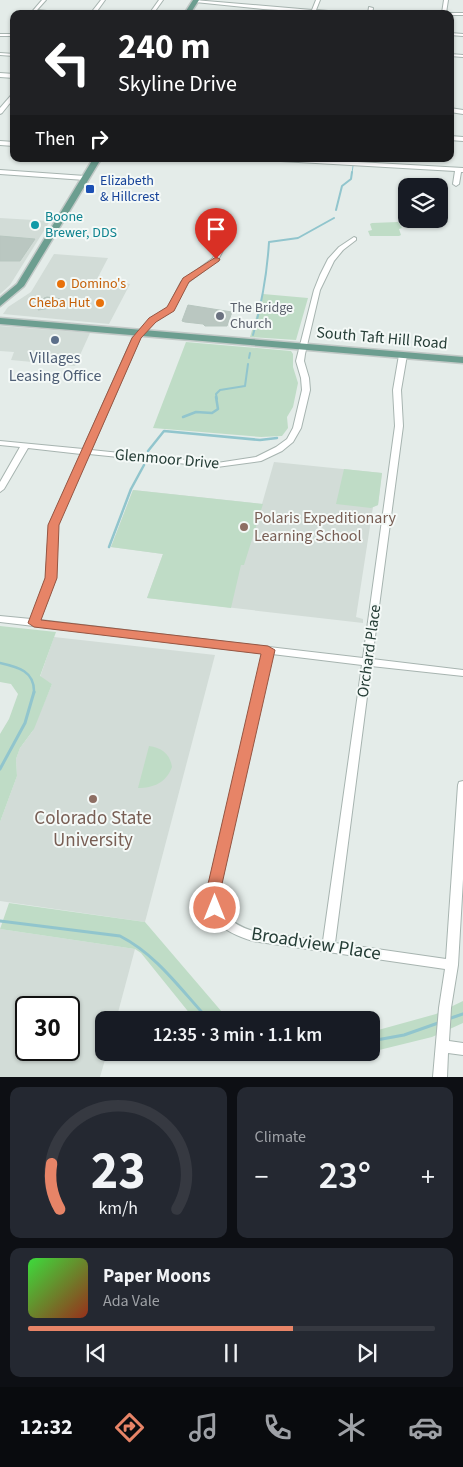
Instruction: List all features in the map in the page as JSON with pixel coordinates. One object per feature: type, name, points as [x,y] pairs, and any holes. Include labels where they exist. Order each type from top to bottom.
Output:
[{"type":"main road","points":[[0,303],[20,286],[95,162]]},
{"type":"main road","name":"South Taft Hill Road","points":[[0,321],[463,360]]},
{"type":"street","points":[[36,10],[44,0]]},
{"type":"street","points":[[95,10],[103,0]]},
{"type":"street","points":[[195,1],[288,10]]},
{"type":"street","points":[[250,7],[258,2]]},
{"type":"street","points":[[0,112],[10,99]]},
{"type":"street","points":[[332,162],[460,170],[456,184]]},
{"type":"street","points":[[417,167],[418,162]]},
{"type":"street","points":[[0,172],[85,178]]},
{"type":"street","points":[[304,347],[322,274],[346,243],[354,239]]},
{"type":"street","points":[[34,623],[51,578],[53,525],[137,338],[153,320],[171,309],[183,284],[216,259],[225,241]]},
{"type":"street","name":"Glenmoor Drive","points":[[0,443],[216,465],[250,461],[273,452],[290,440],[297,428],[306,385],[300,361],[304,347]]},
{"type":"street","name":"Orchard Place","points":[[328,947],[399,426],[397,390],[403,355]]},
{"type":"street","points":[[0,489],[25,446]]},
{"type":"street","points":[[0,619],[463,673]]},
{"type":"street","name":"Broadview Place","points":[[268,650],[215,884],[215,908],[221,919],[239,932],[452,965]]},
{"type":"street","points":[[440,1077],[445,1008],[452,965],[463,785]]},
{"type":"street","points":[[442,1046],[463,1048]]},
{"type":"shaded area","points":[[0,218],[50,221],[10,285],[0,294]]},
{"type":"shaded area","points":[[54,254],[108,258],[96,281],[130,284],[109,324],[3,314],[8,307],[31,292]]},
{"type":"shaded area","points":[[0,326],[90,333],[75,366],[11,360],[14,352],[0,351]]},
{"type":"shaded area","name":"Polaris Expeditionary Learning School","points":[[274,462],[382,473],[378,505],[373,507],[356,617],[363,619],[363,623],[147,598],[163,554],[111,547],[133,490],[262,504]]},
{"type":"shaded area","name":"Colorado State University","points":[[54,637],[215,655],[145,922],[0,901],[0,822],[17,776],[16,759],[20,748],[32,732],[52,684],[40,677]]},
{"type":"shaded area","points":[[0,929],[135,949],[118,1011],[95,1011],[95,1061],[105,1061],[100,1077],[0,1077]]},
{"type":"green space","points":[[398,222],[398,228],[402,228],[399,229],[401,235],[370,236],[368,231],[372,230],[370,224]]},
{"type":"green space","points":[[263,294],[308,298],[296,340],[250,337]]},
{"type":"green space","points":[[186,342],[291,351],[298,383],[293,407],[287,417],[288,428],[282,436],[261,437],[153,428]]},
{"type":"green space","points":[[344,469],[382,473],[378,505],[371,508],[336,504]]},
{"type":"green space","points":[[133,490],[263,504],[244,565],[241,565],[231,608],[147,598],[163,554],[111,547]]},
{"type":"green space","points":[[0,626],[56,632],[40,676],[52,684],[34,729],[20,748],[16,759],[17,776],[0,822],[0,734],[9,719],[18,694],[11,684],[0,682]]},
{"type":"green space","points":[[149,746],[165,752],[172,767],[163,781],[154,786],[138,788]]},
{"type":"green space","points":[[9,903],[145,922],[221,1011],[188,1011],[141,953],[135,949],[0,929]]},
{"type":"green space","points":[[463,1001],[463,1023],[432,1037],[380,1050],[380,1030],[436,1014]]},
{"type":"building","points":[[0,236],[35,239],[20,261],[0,261]]},
{"type":"building","points":[[44,298],[62,299],[58,307],[38,310]]},
{"type":"building","name":"The Bridge Church","points":[[188,305],[232,312],[227,326],[205,326],[203,324],[182,321]]},
{"type":"waterway","points":[[352,173],[353,166]]},
{"type":"waterway","points":[[336,210],[342,186],[351,179],[352,172]]},
{"type":"waterway","points":[[253,335],[264,289],[269,242],[298,238],[334,218]]},
{"type":"waterway","points":[[249,358],[250,353]]},
{"type":"waterway","points":[[217,399],[216,394],[220,390],[245,386],[248,364]]},
{"type":"waterway","points":[[183,417],[196,412],[212,413],[218,409],[216,397]]},
{"type":"waterway","points":[[148,451],[164,431],[260,440],[277,438]]},
{"type":"waterway","points":[[109,547],[131,489],[144,465]]},
{"type":"waterway","points":[[0,663],[24,671],[32,680],[34,692]]},
{"type":"waterway","points":[[0,769],[25,723],[34,692]]},
{"type":"waterway","points":[[0,921],[120,936],[146,953],[157,963],[201,1011]]},
{"type":"waterway","points":[[448,1019],[463,1014]]},
{"type":"waterway","points":[[380,1039],[404,1035],[441,1022]]},
{"type":"place","name":"Elizabeth & Hillcrest","points":[[90,189]]},
{"type":"place","name":"Boone Brewer, DDS","points":[[35,225]]},
{"type":"place","name":"Domino's","points":[[61,284]]},
{"type":"place","name":"Cheba Hut","points":[[100,303]]},
{"type":"place","name":"The Bridge Church","points":[[220,316]]},
{"type":"place","name":"Villages Leasing Office","points":[[55,340]]},
{"type":"place","name":"Polaris Expeditionary Learning School","points":[[244,527]]},
{"type":"place","name":"Colorado State University","points":[[93,799]]},
{"type":"route","points":[[215,908],[215,884],[268,650],[34,623],[48,591],[51,578],[51,534],[53,525],[137,338],[153,320],[171,309],[186,280],[216,259]]}]
